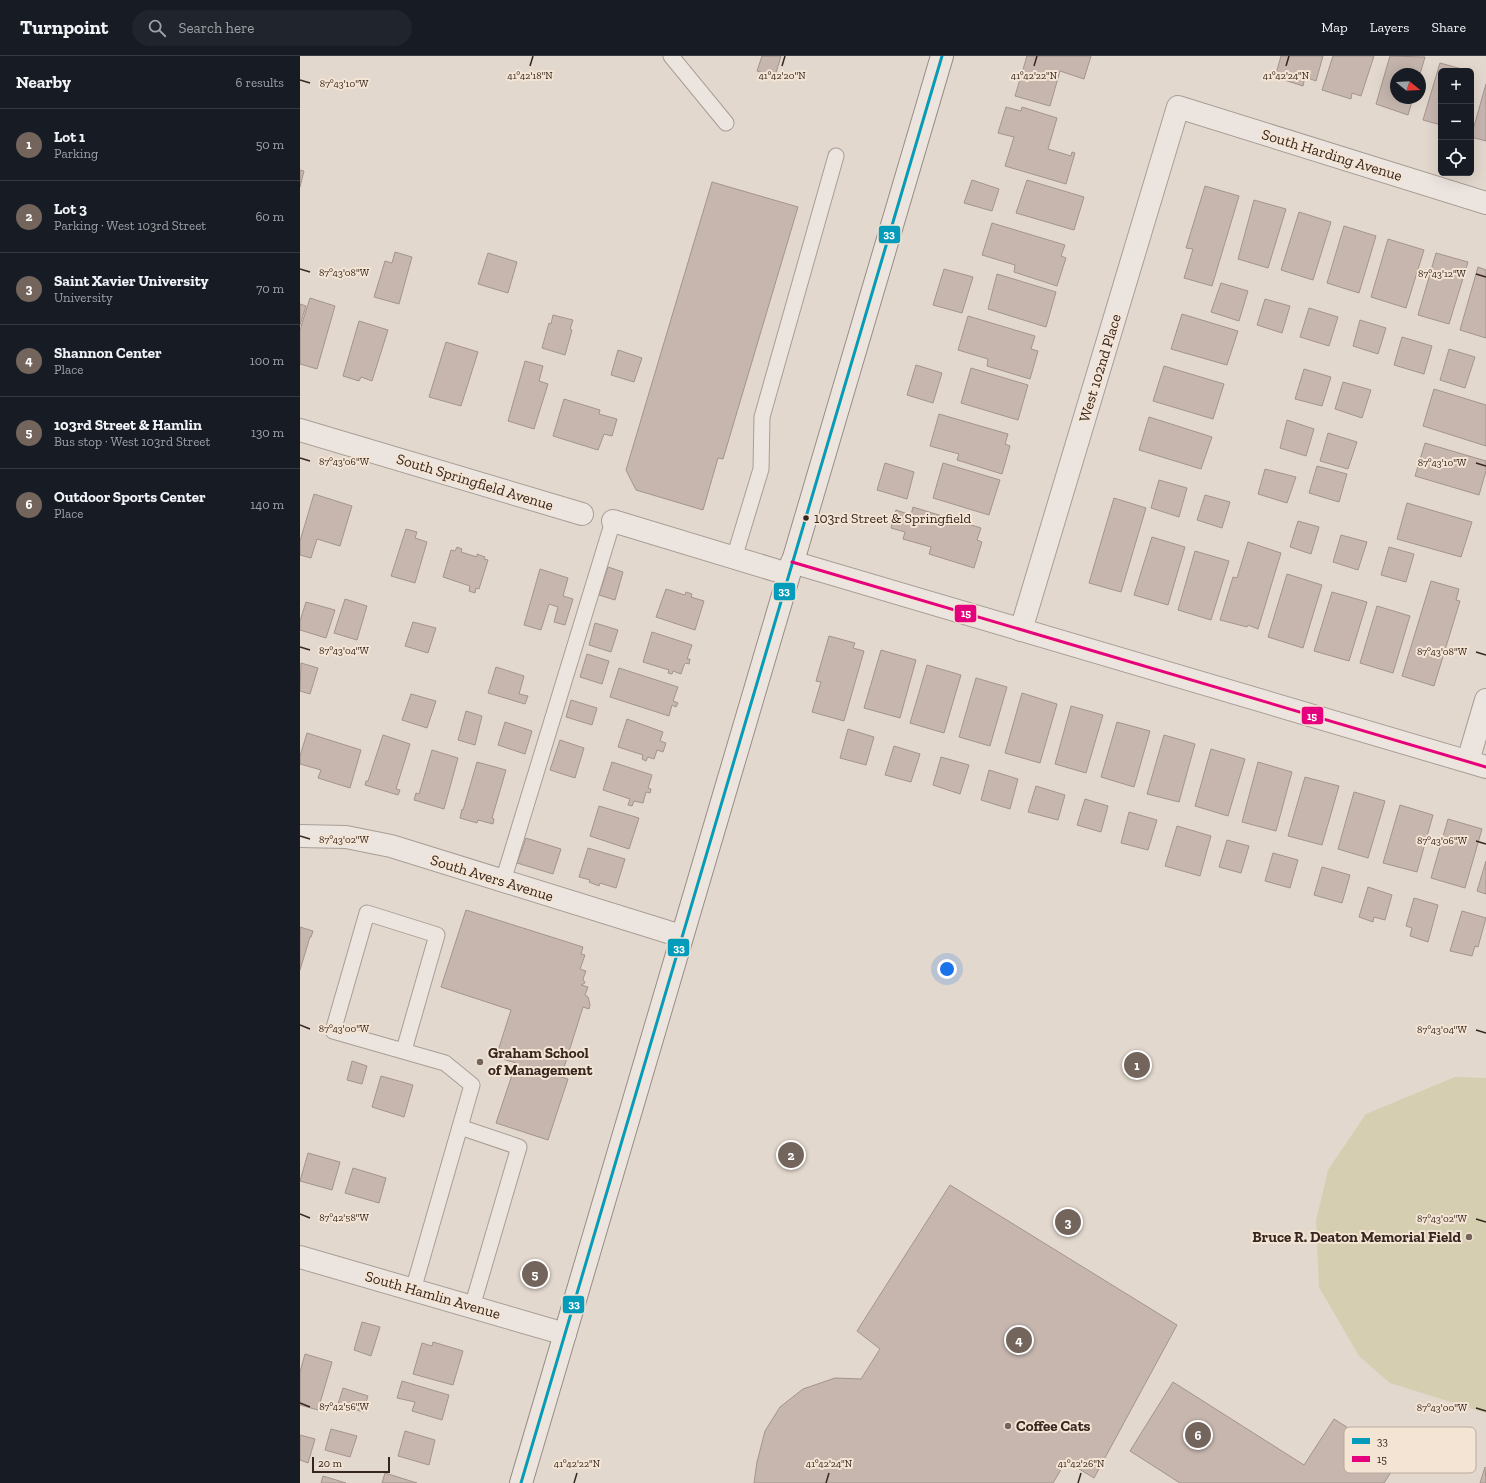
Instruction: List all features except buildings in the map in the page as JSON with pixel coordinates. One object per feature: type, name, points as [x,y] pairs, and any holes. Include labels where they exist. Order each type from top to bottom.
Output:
[{"type":"street","points":[[520,1483],[942,56]]},
{"type":"street","name":"South Harding Avenue","points":[[1178,107],[1486,203]]},
{"type":"street","name":"West 102nd Place","points":[[1022,630],[1178,107]]},
{"type":"street","name":"South Springfield Avenue","points":[[300,430],[582,514]]},
{"type":"street","points":[[613,521],[734,558],[790,568],[1022,630],[1477,764],[1486,700]]},
{"type":"street","name":"South Avers Avenue","points":[[300,836],[346,836],[384,845],[681,936]]},
{"type":"street","name":"South Hamlin Avenue","points":[[300,1256],[565,1334]]},
{"type":"lane","points":[[671,56],[726,123]]},
{"type":"lane","points":[[734,558],[761,469],[762,417],[836,156]]},
{"type":"lane","points":[[503,881],[613,521]]},
{"type":"lane","points":[[404,1050],[437,935],[367,913],[333,1031],[404,1050],[445,1063],[472,1085],[413,1290]]},
{"type":"lane","points":[[460,1127],[519,1147],[472,1307]]},
{"type":"shaded area","points":[[1455,1077],[1486,1078],[1486,1413],[1390,1383],[1359,1356],[1319,1287],[1316,1221],[1328,1170],[1366,1114]]},
{"type":"transit line","name":"33","points":[[521,1483],[942,56]]},
{"type":"transit line","name":"15","points":[[792,562],[1486,767]]},
{"type":"place","name":"103rd Street & Springfield","points":[[806,518]]},
{"type":"place","name":"Graham School of Management","points":[[480,1062]]},
{"type":"place","name":"Lot 1","points":[[1137,1065]]},
{"type":"place","name":"Lot 3","points":[[791,1155]]},
{"type":"place","name":"Saint Xavier University","points":[[1068,1222]]},
{"type":"place","name":"Bruce R. Deaton Memorial Field","points":[[1469,1237]]},
{"type":"place","name":"103rd Street & Hamlin","points":[[535,1274]]},
{"type":"place","name":"Shannon Center","points":[[1019,1340]]},
{"type":"place","name":"Coffee Cats","points":[[1008,1426]]},
{"type":"place","name":"Outdoor Sports Center","points":[[1198,1435]]}]
